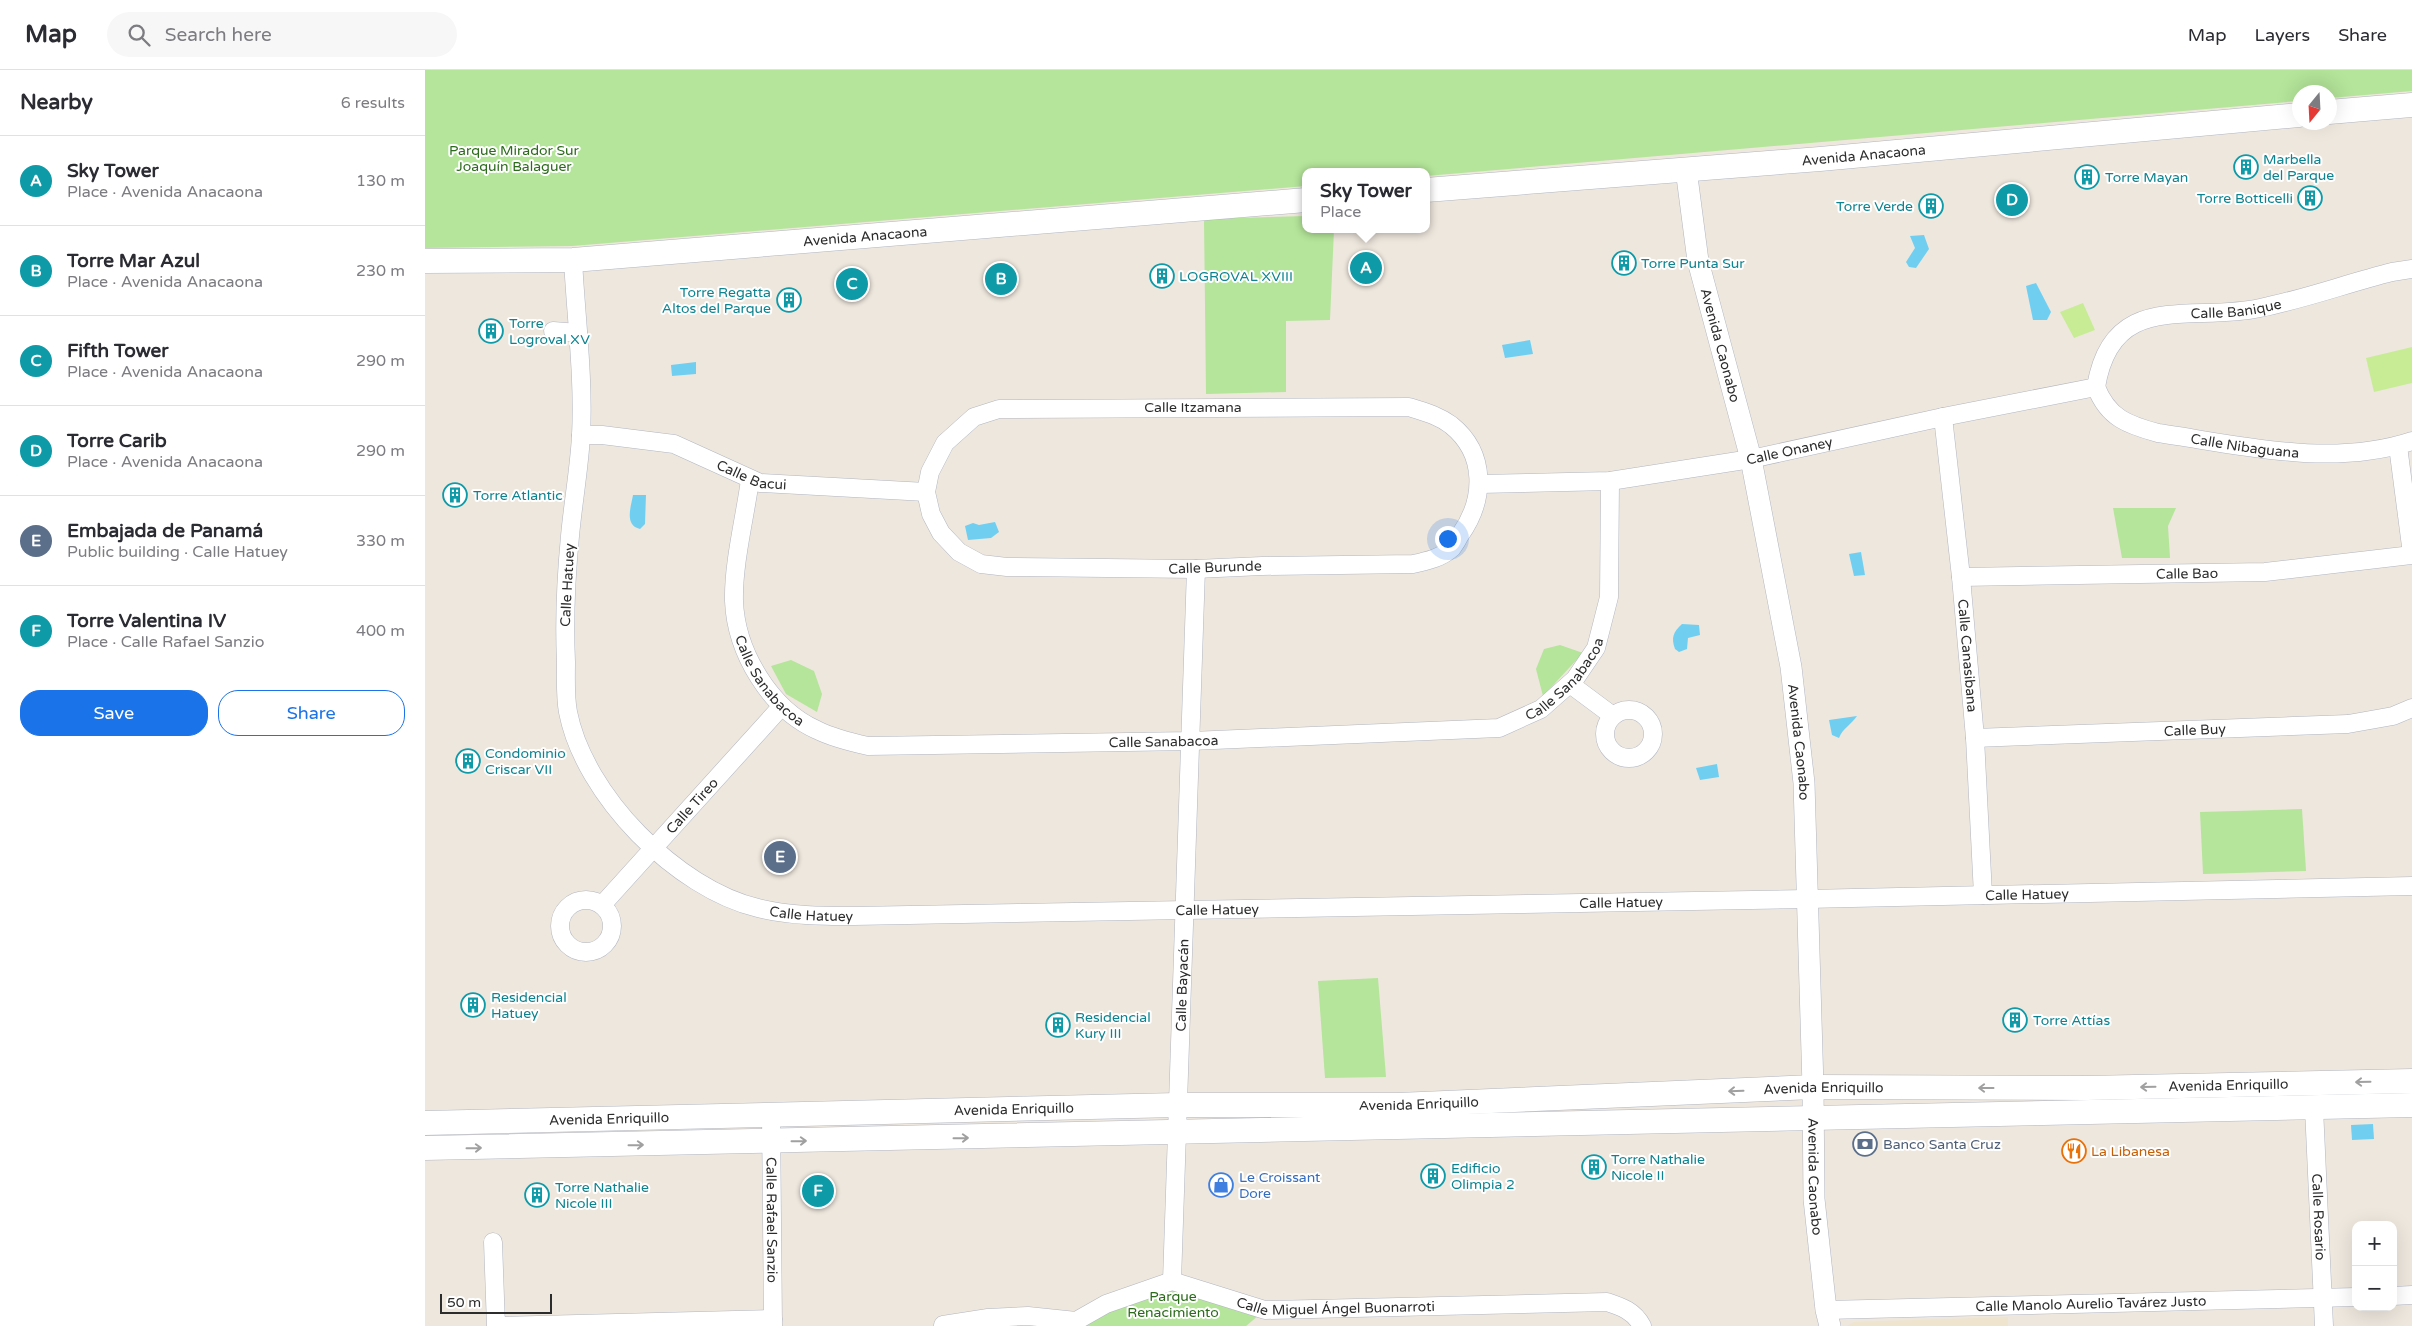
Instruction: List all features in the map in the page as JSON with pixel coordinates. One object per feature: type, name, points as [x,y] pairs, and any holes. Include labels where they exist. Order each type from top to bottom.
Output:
[{"type":"main road","points":[[2337,111],[2412,105]]},
{"type":"main road","name":"Avenida Anacaona","points":[[1430,190],[1820,159],[2292,116]]},
{"type":"main road","name":"Avenida Anacaona","points":[[425,261],[573,260],[1302,200]]},
{"type":"main road","name":"Avenida Enriquillo","points":[[425,1123],[1177,1106],[1398,1105],[1813,1087],[2087,1088],[2412,1081]]},
{"type":"main road","points":[[2087,1088],[2090,1112]]},
{"type":"main road","name":"Avenida Enriquillo","points":[[425,1148],[772,1142],[2412,1105]]},
{"type":"street","name":"Avenida Caonabo","points":[[1686,169],[1698,261],[1751,458],[1791,667],[1804,783],[1813,1087],[1814,1198],[1828,1322]]},
{"type":"street","name":"Calle Hatuey","points":[[573,260],[578,332],[581,436],[569,538],[564,630],[568,712],[592,773],[616,807],[655,849],[702,884],[730,899],[757,908],[781,912],[811,916],[854,916],[2412,886]]},
{"type":"street","name":"Calle Banique","points":[[2096,387],[2103,358],[2116,338],[2134,323],[2153,316],[2259,308],[2392,272],[2412,269]]},
{"type":"street","points":[[553,330],[578,332]]},
{"type":"street","name":"Calle Onaney","points":[[1480,484],[1610,481],[1751,458],[2096,387]]},
{"type":"street","name":"Calle Nibaguana","points":[[2096,387],[2102,403],[2115,416],[2136,427],[2158,433],[2319,454],[2344,454],[2405,443]]},
{"type":"street","name":"Calle Itzamana","points":[[926,492],[930,472],[940,452],[955,432],[974,418],[999,410],[1019,408],[1409,407],[1435,415],[1451,426],[1467,444],[1476,466]]},
{"type":"street","name":"Calle Canasibana","points":[[1943,417],[1961,577],[1975,738],[1983,895]]},
{"type":"street","name":"Calle Bacui","points":[[581,436],[603,435],[674,444],[751,480],[776,486],[926,492]]},
{"type":"street","points":[[2405,443],[2412,555]]},
{"type":"street","name":"Calle Burunde","points":[[926,492],[931,514],[941,533],[959,552],[981,564],[1007,568],[1196,569],[1413,564],[1432,560],[1452,548],[1476,507],[1480,484],[1476,466]]},
{"type":"street","name":"Calle Sanabacoa","points":[[751,480],[734,600],[744,647],[753,667],[781,707],[815,730],[868,746],[1191,741],[1499,728],[1541,710],[1570,684],[1596,648],[1609,597],[1610,481]]},
{"type":"street","name":"Calle Bao","points":[[1961,577],[2265,572],[2412,555]]},
{"type":"street","name":"Calle Bayacán","points":[[1172,1281],[1196,569]]},
{"type":"street","points":[[1570,684],[1613,716]]},
{"type":"street","name":"Calle Tireo","points":[[602,905],[655,849],[781,707]]},
{"type":"street","name":"Calle Buy","points":[[1975,738],[2348,724],[2393,716],[2412,708]]},
{"type":"street","name":"Calle Rosario","points":[[2314,1108],[2324,1326]]},
{"type":"street","name":"Calle Rafael Sanzio","points":[[771,1115],[773,1323]]},
{"type":"street","points":[[493,1242],[496,1326],[773,1323]]},
{"type":"street","points":[[943,1325],[988,1318],[1020,1317],[1074,1323],[1106,1304],[1172,1281]]},
{"type":"street","name":"Calle Miguel Ángel Buonarroti","points":[[1172,1281],[1265,1310],[1607,1302],[1624,1307],[1637,1317],[1642,1326]]},
{"type":"street","points":[[2397,1296],[2412,1296]]},
{"type":"street","name":"Calle Manolo Aurelio Tavárez Justo","points":[[1828,1322],[2352,1297]]},
{"type":"street","points":[[1265,1310],[1275,1326]]},
{"type":"shaded area","points":[[2008,1317],[2008,1326],[1847,1326],[1854,1322]]},
{"type":"green space","name":"Parque Mirador Sur Joaquín Balaguer","points":[[425,70],[2412,70],[2412,91],[2337,97],[2337,85],[2292,85],[2292,102],[1430,176],[1430,168],[1302,168],[1302,186],[572,246],[425,248]]},
{"type":"green space","points":[[1302,216],[1302,233],[1334,233],[1330,320],[1286,321],[1286,392],[1206,394],[1204,219]]},
{"type":"green space","points":[[2083,303],[2095,330],[2074,338],[2060,312]]},
{"type":"green space","points":[[2412,347],[2412,383],[2374,392],[2366,358]]},
{"type":"green space","points":[[2113,508],[2176,508],[2168,526],[2170,558],[2122,558]]},
{"type":"green space","points":[[1560,645],[1583,653],[1543,696],[1536,669],[1544,649]]},
{"type":"green space","points":[[791,660],[814,671],[822,694],[817,712],[786,694],[771,666]]},
{"type":"green space","points":[[2302,809],[2306,871],[2203,874],[2200,812]]},
{"type":"green space","points":[[1378,978],[1386,1077],[1325,1078],[1318,981]]},
{"type":"green space","name":"Parque Renacimiento","points":[[1172,1281],[1265,1310],[1246,1326],[1080,1326]]},
{"type":"water","points":[[1924,235],[1929,249],[1916,268],[1909,267],[1906,262],[1915,248],[1910,236]]},
{"type":"water","points":[[2036,283],[2051,312],[2047,320],[2033,320],[2026,286]]},
{"type":"water","points":[[1530,340],[1533,354],[1505,358],[1502,345]]},
{"type":"water","points":[[696,362],[696,374],[672,376],[671,365]]},
{"type":"water","points":[[633,495],[646,495],[645,524],[640,529],[635,527],[630,520]]},
{"type":"water","points":[[995,522],[999,532],[991,538],[968,540],[965,526],[973,523],[979,525]]},
{"type":"water","points":[[1861,552],[1865,575],[1854,576],[1849,554]]},
{"type":"water","points":[[1682,624],[1699,625],[1700,635],[1688,638],[1687,649],[1679,652],[1675,649],[1673,638]]},
{"type":"water","points":[[1857,716],[1839,738],[1832,735],[1829,720]]},
{"type":"water","points":[[1717,764],[1719,777],[1700,780],[1696,768]]},
{"type":"water","points":[[2373,1124],[2374,1139],[2352,1140],[2351,1125]]},
{"type":"place","name":"Marbella del Parque","points":[[2246,167]]},
{"type":"place","name":"Torre Mayan","points":[[2087,177]]},
{"type":"place","name":"Torre Botticelli","points":[[2310,198]]},
{"type":"place","name":"Torre Carib","points":[[2012,200]]},
{"type":"place","name":"Torre Verde","points":[[1931,206]]},
{"type":"place","name":"Torre Punta Sur","points":[[1624,263]]},
{"type":"place","name":"Sky Tower","points":[[1366,268]]},
{"type":"place","name":"LOGROVAL XVIII","points":[[1162,276]]},
{"type":"place","name":"Torre Mar Azul","points":[[1001,279]]},
{"type":"place","name":"Fifth Tower","points":[[852,284]]},
{"type":"place","name":"Torre Regatta Altos del Parque","points":[[789,300]]},
{"type":"place","name":"Torre Logroval XV","points":[[491,331]]},
{"type":"place","name":"Torre Atlantic","points":[[455,495]]},
{"type":"place","name":"Condominio Criscar VII","points":[[468,761]]},
{"type":"place","name":"Embajada de Panamá","points":[[780,857]]},
{"type":"place","name":"Residencial Hatuey","points":[[473,1005]]},
{"type":"place","name":"Torre Attías","points":[[2015,1020]]},
{"type":"place","name":"Residencial Kury III","points":[[1058,1025]]},
{"type":"place","name":"Banco Santa Cruz","points":[[1865,1144]]},
{"type":"place","name":"La Libanesa","points":[[2074,1151]]},
{"type":"place","name":"Torre Nathalie Nicole II","points":[[1594,1167]]},
{"type":"place","name":"Edificio Olimpia 2","points":[[1433,1176]]},
{"type":"place","name":"Le Croissant Dore","points":[[1221,1185]]},
{"type":"place","name":"Torre Valentina IV","points":[[818,1191]]},
{"type":"place","name":"Torre Nathalie Nicole III","points":[[537,1195]]}]
